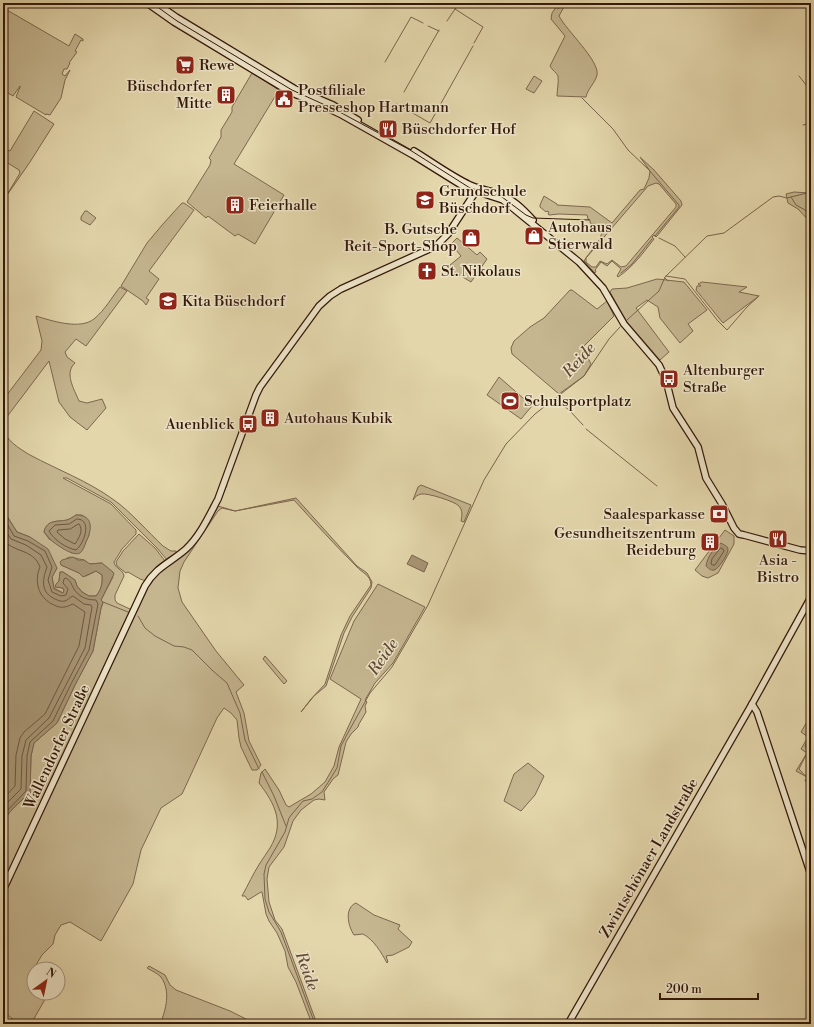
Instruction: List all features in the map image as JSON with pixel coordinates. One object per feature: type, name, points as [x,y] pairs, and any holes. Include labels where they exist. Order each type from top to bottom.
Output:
[{"type":"main road","points":[[147,3],[174,22],[290,92],[342,115],[413,154],[466,188],[503,200],[547,235],[579,262],[597,281],[606,292],[624,324],[659,365],[674,408],[698,447],[706,478],[736,531],[744,535],[800,550],[811,551]]},
{"type":"main road","points":[[156,3],[176,17],[295,89],[333,105],[412,150],[468,184],[475,192]]},
{"type":"main road","name":"Wallendorfer Straße","points":[[3,890],[145,586],[156,570],[186,549],[207,520],[218,500],[256,395],[319,306],[330,296],[342,289],[436,246],[448,234],[475,192]]},
{"type":"main road","name":"Zwintschönaer Landstraße","points":[[568,1024],[752,704],[811,597]]},
{"type":"main road","points":[[752,704],[757,712],[811,875]]},
{"type":"shaded area","points":[[559,3],[566,3],[559,16],[588,54],[597,69],[596,78],[586,97],[557,96],[558,76],[550,66],[565,36],[551,19],[552,13]]},
{"type":"shaded area","points":[[7,10],[69,46],[75,34],[83,39],[75,51],[77,52],[69,63],[67,69],[64,69],[62,74],[65,76],[70,70],[65,80],[61,98],[50,115],[46,115],[16,97],[20,86],[13,96],[3,90],[3,20]]},
{"type":"shaded area","points":[[252,73],[279,90],[234,164],[284,195],[255,244],[238,234],[235,236],[208,216],[206,218],[187,202],[210,165],[211,160],[209,158],[221,137],[221,130],[232,112],[232,107]]},
{"type":"shaded area","points":[[534,76],[542,81],[534,93],[526,89]]},
{"type":"shaded area","points":[[34,111],[54,124],[5,198],[20,173],[19,170],[3,160],[3,148],[10,151]]},
{"type":"shaded area","points":[[640,157],[654,170],[681,201],[682,205],[657,236],[656,237],[654,235],[652,237],[654,239],[633,264],[618,277],[617,276],[621,269],[612,261],[607,266],[601,262],[595,270],[595,273],[584,261],[586,258],[586,262],[592,267],[596,267],[600,261],[607,264],[612,260],[621,267],[626,266],[676,207],[676,204],[659,184],[656,183],[648,186],[588,256],[601,235],[601,230],[598,226],[590,223],[587,215],[549,215],[549,212],[546,212],[540,207],[544,196],[557,205],[590,207],[612,223],[640,190],[644,189],[649,178],[650,171]]},
{"type":"shaded area","points":[[811,191],[811,223],[798,209],[788,203],[786,194],[794,192],[810,193]]},
{"type":"shaded area","points":[[182,203],[194,210],[149,271],[159,279],[146,298],[149,300],[146,305],[143,301],[121,286],[147,243]]},
{"type":"shaded area","points":[[85,211],[96,218],[90,225],[81,220],[81,217]]},
{"type":"shaded area","points":[[457,238],[477,255],[480,252],[487,259],[471,282],[456,273],[451,276],[444,270],[461,256],[451,244]]},
{"type":"shaded area","points":[[657,279],[684,282],[707,310],[688,324],[693,331],[680,343],[660,318],[658,307],[647,300],[636,308],[669,352],[660,360],[627,322],[610,292],[612,289],[627,288]]},
{"type":"shaded area","points":[[702,282],[747,287],[739,292],[759,296],[723,323],[696,290],[697,286],[701,286],[698,284]]},
{"type":"shaded area","points":[[120,287],[127,291],[86,346],[76,339],[65,352],[67,357],[75,363],[70,371],[70,376],[79,401],[87,403],[102,399],[106,408],[87,430],[70,417],[59,402],[49,361],[3,422],[3,400],[41,350],[42,341],[36,316],[66,324],[81,324],[88,322],[102,312]]},
{"type":"shaded area","points":[[570,290],[597,309],[607,301],[614,316],[583,347],[591,364],[584,376],[559,394],[512,354],[511,348],[514,341],[530,327],[544,318]]},
{"type":"shaded area","name":"Schulsportplatz","points":[[499,377],[532,406],[521,419],[487,395]]},
{"type":"shaded area","points":[[3,428],[10,440],[30,455],[83,481],[114,500],[163,546],[171,551],[176,551],[177,554],[146,581],[128,572],[126,573],[117,566],[116,562],[123,551],[139,534],[155,548],[165,561],[167,560],[111,502],[67,478],[63,478],[111,504],[136,530],[136,534],[122,549],[114,562],[124,576],[115,595],[115,600],[117,603],[132,610],[3,886],[5,820],[12,810],[30,793],[31,756],[34,743],[57,723],[93,651],[103,603],[101,600],[113,577],[102,563],[89,564],[84,560],[70,557],[67,558],[61,565],[86,576],[96,571],[102,575],[102,584],[99,591],[96,596],[89,596],[82,592],[77,586],[75,580],[63,572],[60,572],[59,581],[56,587],[63,588],[63,593],[54,588],[52,577],[57,568],[30,537],[17,532],[3,510]],"holes":[[[76,515],[82,515],[88,520],[89,535],[83,548],[72,553],[49,539],[44,532],[45,528],[50,523],[67,520]]]},
{"type":"shaded area","points":[[227,485],[218,506],[235,511],[222,508],[218,511],[184,562],[180,571],[178,588],[182,602],[216,651],[244,685],[236,692],[244,713],[249,741],[261,765],[257,770],[252,770],[241,747],[237,720],[224,708],[217,718],[182,794],[161,808],[141,850],[133,884],[101,941],[70,922],[61,925],[55,935],[53,944],[38,961],[26,961],[26,1001],[44,1001],[31,1024],[20,1024],[3,1012],[3,895],[148,585],[155,575],[189,548]]},
{"type":"shaded area","points":[[421,485],[471,505],[464,522],[461,521],[462,514],[459,506],[452,502],[424,494],[418,495],[413,500],[418,487]]},
{"type":"shaded area","points":[[296,498],[357,566],[367,573],[372,582],[371,588],[352,617],[344,633],[326,686],[314,696],[301,712],[311,699],[325,684],[341,635],[350,616],[371,585],[371,582],[368,576],[358,568],[340,550],[294,500],[235,511]]},
{"type":"shaded area","points":[[725,530],[734,536],[734,544],[718,573],[708,578],[702,576],[695,570]]},
{"type":"shaded area","points":[[378,584],[425,607],[393,663],[375,683],[365,700],[367,702],[365,706],[366,712],[358,727],[346,742],[338,775],[333,779],[324,792],[325,800],[314,800],[301,810],[293,821],[284,847],[269,867],[267,879],[269,902],[275,920],[282,929],[317,1024],[312,1024],[296,982],[288,967],[285,951],[266,914],[262,892],[248,900],[245,896],[242,896],[257,867],[270,848],[277,830],[276,814],[270,798],[259,783],[261,773],[265,769],[279,790],[286,805],[289,807],[311,794],[325,782],[334,766],[339,747],[361,699],[330,679],[354,621]]},
{"type":"shaded area","points":[[265,656],[287,681],[284,684],[263,659]]},
{"type":"shaded area","points":[[811,715],[811,733],[805,746],[808,751],[807,753],[801,749],[808,737],[801,732]]},
{"type":"shaded area","points":[[807,753],[799,769],[806,776],[796,771]]},
{"type":"shaded area","points":[[528,763],[544,776],[535,795],[521,811],[504,801],[514,774]]},
{"type":"shaded area","points":[[807,777],[811,782],[811,785],[805,781]]},
{"type":"shaded area","points":[[356,903],[374,915],[400,925],[398,929],[412,942],[409,947],[393,955],[386,956],[387,963],[371,940],[363,934],[354,935],[348,918],[352,905]]},
{"type":"shaded area","points":[[149,966],[165,975],[170,985],[176,990],[230,1011],[256,1024],[160,1024],[166,1007],[166,988],[161,977],[147,968]]},
{"type":"water","points":[[3,510],[17,532],[30,537],[48,549],[57,568],[52,577],[54,589],[63,593],[63,588],[55,587],[59,581],[60,572],[63,572],[75,580],[77,586],[82,592],[89,596],[96,596],[99,591],[102,584],[102,575],[96,571],[83,577],[79,573],[61,565],[60,562],[62,560],[73,557],[78,560],[84,560],[90,564],[102,563],[114,574],[101,600],[103,602],[93,651],[57,723],[34,743],[31,756],[30,793],[15,807],[5,820],[5,845],[3,854]]},
{"type":"water","points":[[76,515],[86,518],[89,520],[90,524],[90,533],[83,549],[77,554],[60,547],[44,532],[45,528],[50,523],[67,520]]},
{"type":"water","points":[[721,543],[727,546],[727,554],[716,569],[711,570],[706,566],[709,556]]},
{"type":"water","points":[[412,555],[428,563],[424,572],[407,564]]},
{"type":"waterway","points":[[459,3],[455,9],[483,27],[474,43]]},
{"type":"waterway","points":[[558,9],[562,3]]},
{"type":"waterway","points":[[447,21],[455,9]]},
{"type":"waterway","points":[[385,62],[411,17],[423,23]]},
{"type":"waterway","points":[[428,26],[439,31]]},
{"type":"waterway","points":[[404,92],[439,30]]},
{"type":"waterway","points":[[397,104],[430,123],[473,46]]},
{"type":"waterway","points":[[799,76],[811,91]]},
{"type":"waterway","points":[[582,98],[613,129],[628,150],[649,170],[679,205],[679,207],[655,236]]},
{"type":"waterway","points":[[803,125],[811,123]]},
{"type":"waterway","name":"Reide","points":[[627,320],[659,291],[665,277],[707,236],[724,233],[773,197],[779,196],[787,198],[807,193],[811,186]]},
{"type":"waterway","points":[[791,197],[796,205],[805,210],[811,218]]},
{"type":"waterway","points":[[659,238],[675,246],[685,257]]},
{"type":"waterway","points":[[621,273],[632,264],[652,239]]},
{"type":"waterway","points":[[666,276],[685,279],[718,321],[727,330],[759,296]]},
{"type":"waterway","name":"Reide","points":[[665,278],[668,281]]},
{"type":"waterway","name":"Reide","points":[[315,1024],[281,932],[269,912],[265,899],[264,874],[266,865],[285,832],[289,818],[303,801],[312,799],[322,792],[337,768],[341,746],[370,693],[392,667],[428,605],[484,480],[506,444],[535,414],[584,376],[609,339],[620,327]]},
{"type":"waterway","points":[[556,399],[583,425]]},
{"type":"waterway","points":[[586,429],[657,486]]},
{"type":"waterway","points":[[103,602],[128,612]]},
{"type":"waterway","points":[[138,616],[145,628],[155,636],[174,646],[192,650],[227,683],[240,713],[245,740],[259,769]]},
{"type":"waterway","points":[[262,772],[274,796],[286,826]]},
{"type":"tram line","points":[[152,3],[177,21],[292,90],[336,110],[410,150],[470,188],[502,197],[526,215],[533,218],[589,220]]},
{"type":"place","name":"Rewe","points":[[185,65]]},
{"type":"place","name":"Büschdorfer Mitte","points":[[226,95]]},
{"type":"place","name":"Postfiliale Presseshop Hartmann","points":[[284,99]]},
{"type":"place","name":"Büschdorfer Hof","points":[[388,129]]},
{"type":"place","name":"Grundschule Büschdorf","points":[[425,200]]},
{"type":"place","name":"Feierhalle","points":[[235,205]]},
{"type":"place","name":"Autohaus Stierwald","points":[[534,236]]},
{"type":"place","name":"B. Gutsche Reit-Sport-Shop","points":[[471,238]]},
{"type":"place","name":"St. Nikolaus","points":[[427,271]]},
{"type":"place","name":"Kita Büschdorf","points":[[168,301]]},
{"type":"place","name":"Altenburger Straße","points":[[669,379]]},
{"type":"place","name":"Schulsportplatz","points":[[510,401]]},
{"type":"place","name":"Autohaus Kubik","points":[[270,418]]},
{"type":"place","name":"Auenblick","points":[[248,424]]},
{"type":"place","name":"Saalesparkasse","points":[[719,514]]},
{"type":"place","name":"Asia - Bistro","points":[[778,539]]},
{"type":"place","name":"Gesundheitszentrum Reideburg","points":[[710,542]]}]
